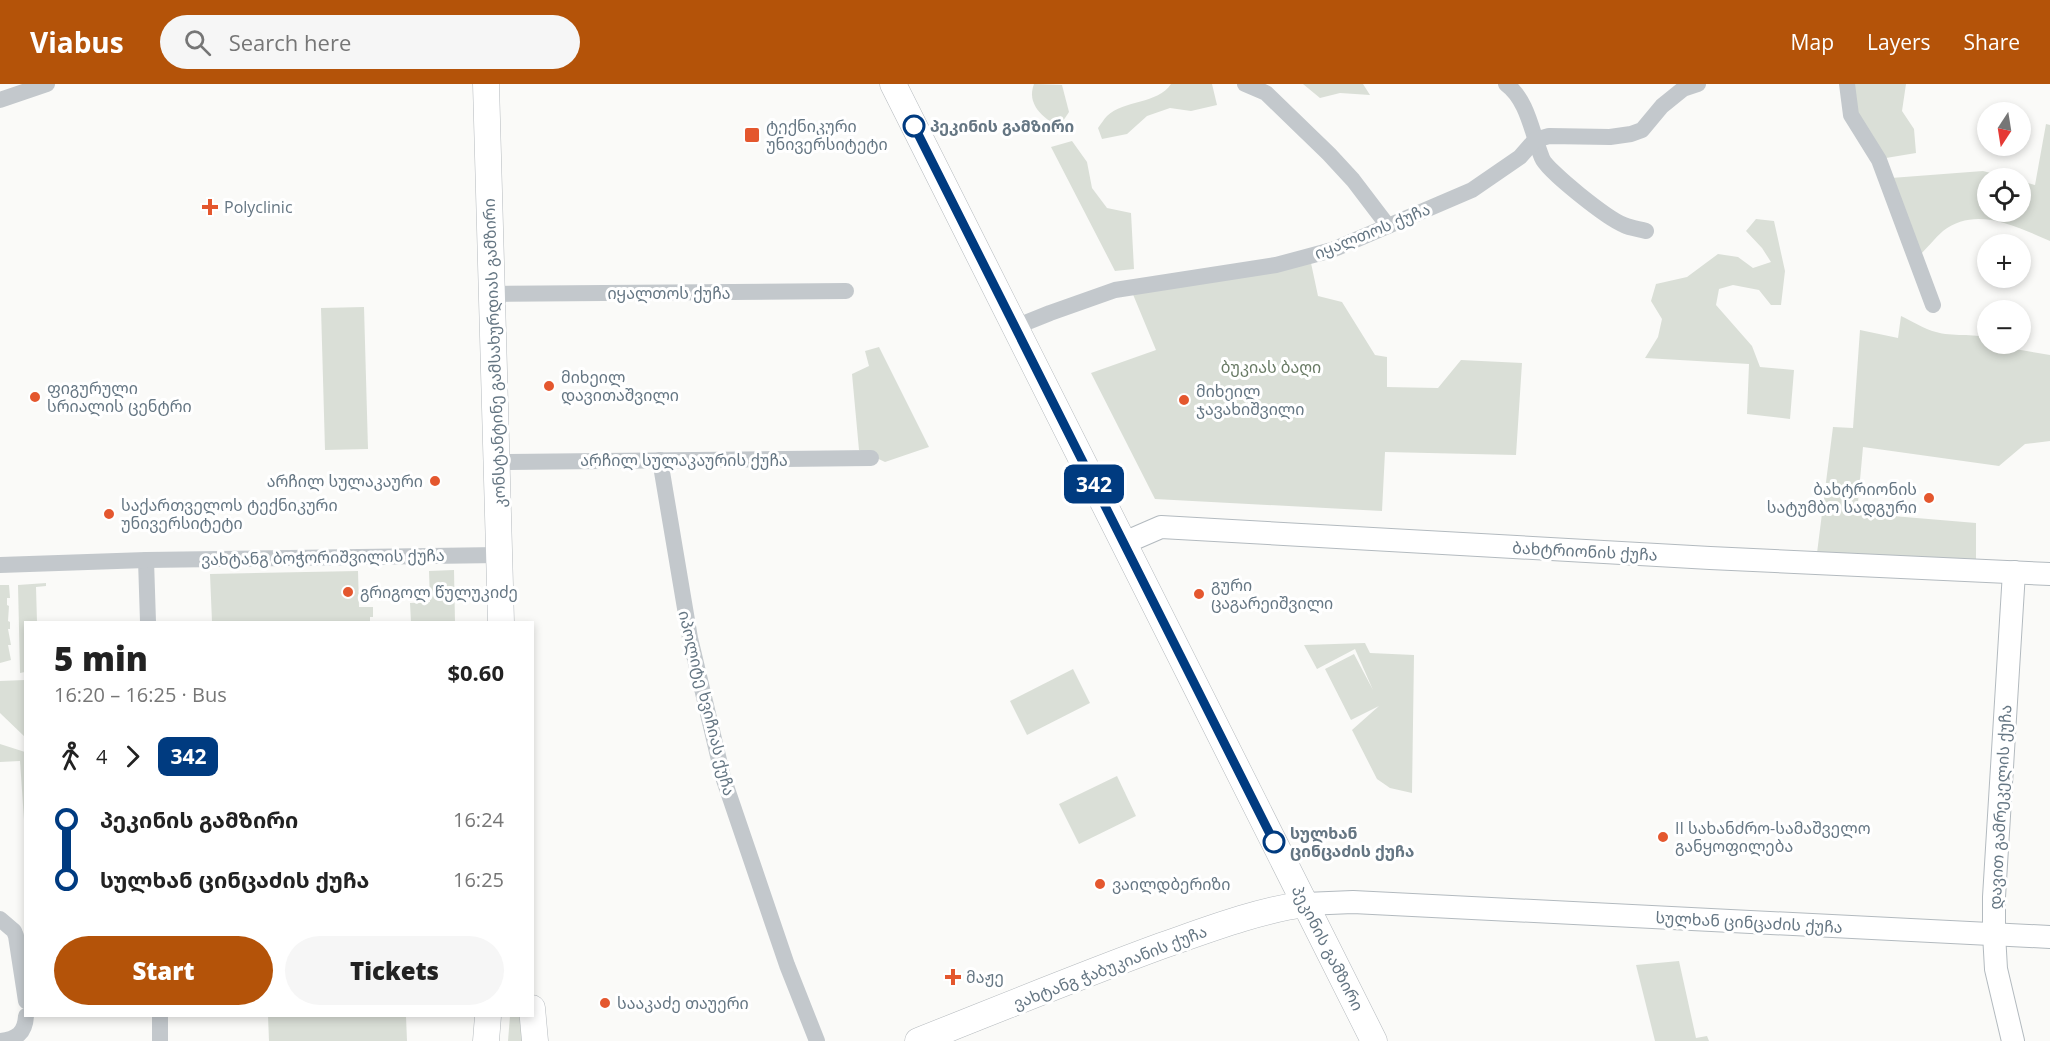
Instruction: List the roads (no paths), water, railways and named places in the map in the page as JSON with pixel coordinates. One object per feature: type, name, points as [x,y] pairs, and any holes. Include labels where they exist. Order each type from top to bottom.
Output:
[{"type":"main road","name":"კონსტანტინე გამსახურდიას გამზირი","points":[[486,84],[501,621]]},
{"type":"main road","name":"პეკინის გამზირი","points":[[893,84],[1374,1041]]},
{"type":"main road","name":"ვახტანგ ჭაბუკიანის ქუჩა","points":[[918,1041],[1121,960],[1200,932],[1281,908],[1305,904]]},
{"type":"main road","points":[[486,1041],[488,1017]]},
{"type":"main road","points":[[533,1017],[535,1041]]},
{"type":"street","points":[[0,100],[47,84]]},
{"type":"street","points":[[1245,84],[1266,93],[1322,147],[1390,225]]},
{"type":"street","points":[[1506,84],[1514,90],[1527,117],[1543,161],[1602,214],[1624,226],[1646,231]]},
{"type":"street","points":[[1535,140],[1549,136],[1610,137],[1642,130],[1662,106],[1683,89],[1698,84]]},
{"type":"street","points":[[1847,84],[1851,115],[1879,160],[1933,305]]},
{"type":"street","name":"იყალთოს ქუჩა","points":[[1015,327],[1115,290],[1276,265],[1332,250],[1472,190],[1520,158],[1535,140]]},
{"type":"street","name":"იყალთოს ქუჩა","points":[[492,294],[846,291]]},
{"type":"street","name":"არჩილ სულაკაურის ქუჩა","points":[[497,462],[871,459]]},
{"type":"street","name":"იპოლიტე ხვიჩიას ქუჩა","points":[[660,460],[690,638],[723,777],[787,965],[817,1041]]},
{"type":"street","name":"ბახტრიონის ქუჩა","points":[[1124,543],[1161,527],[1710,558],[2050,574]]},
{"type":"street","name":"ვახტანგ ბოჭორიშვილის ქუჩა","points":[[0,565],[146,560],[499,555]]},
{"type":"street","points":[[146,560],[148,621]]},
{"type":"street","name":"დავით გამრეკელის ქუჩა","points":[[2013,1041],[1996,969],[1994,897],[2014,572]]},
{"type":"street","name":"სულხან ცინცაძის ქუჩა","points":[[1305,904],[1353,902],[2050,937]]},
{"type":"street","points":[[0,919],[14,931],[16,936],[24,991]]},
{"type":"street","points":[[0,1041],[16,1038],[22,1032],[26,1017]]},
{"type":"street","points":[[160,1017],[160,1041]]},
{"type":"place","name":"პეკინის გამზირი","points":[[914,126]]},
{"type":"place","name":"ტექნიკური უნივერსიტეტი","points":[[752,135]]},
{"type":"place","name":"Polyclinic","points":[[210,207]]},
{"type":"place","name":"მიხეილ დავითაშვილი","points":[[549,386]]},
{"type":"place","name":"ფიგურული სრიალის ცენტრი","points":[[35,397]]},
{"type":"place","name":"მიხეილ ჯავახიშვილი","points":[[1184,400]]},
{"type":"place","name":"არჩილ სულაკაური","points":[[435,481]]},
{"type":"place","name":"ბახტრიონის სატუმბო სადგური","points":[[1929,498]]},
{"type":"place","name":"საქართველოს ტექნიკური უნივერსიტეტი","points":[[109,514]]},
{"type":"place","name":"გრიგოლ წულუკიძე","points":[[348,592]]},
{"type":"place","name":"გური ცაგარეიშვილი","points":[[1199,594]]},
{"type":"place","name":"II სახანძრო-სამაშველო განყოფილება","points":[[1663,837]]},
{"type":"place","name":"სულხან ცინცაძის ქუჩა","points":[[1274,842]]},
{"type":"place","name":"ვაილდბერიზი","points":[[1100,884]]},
{"type":"place","name":"მაჟე","points":[[953,977]]},
{"type":"place","name":"სააკაძე თაუერი","points":[[605,1003]]},
{"type":"park label","name":"ბუკიას ბაღი","points":[[1271,367]]}]
